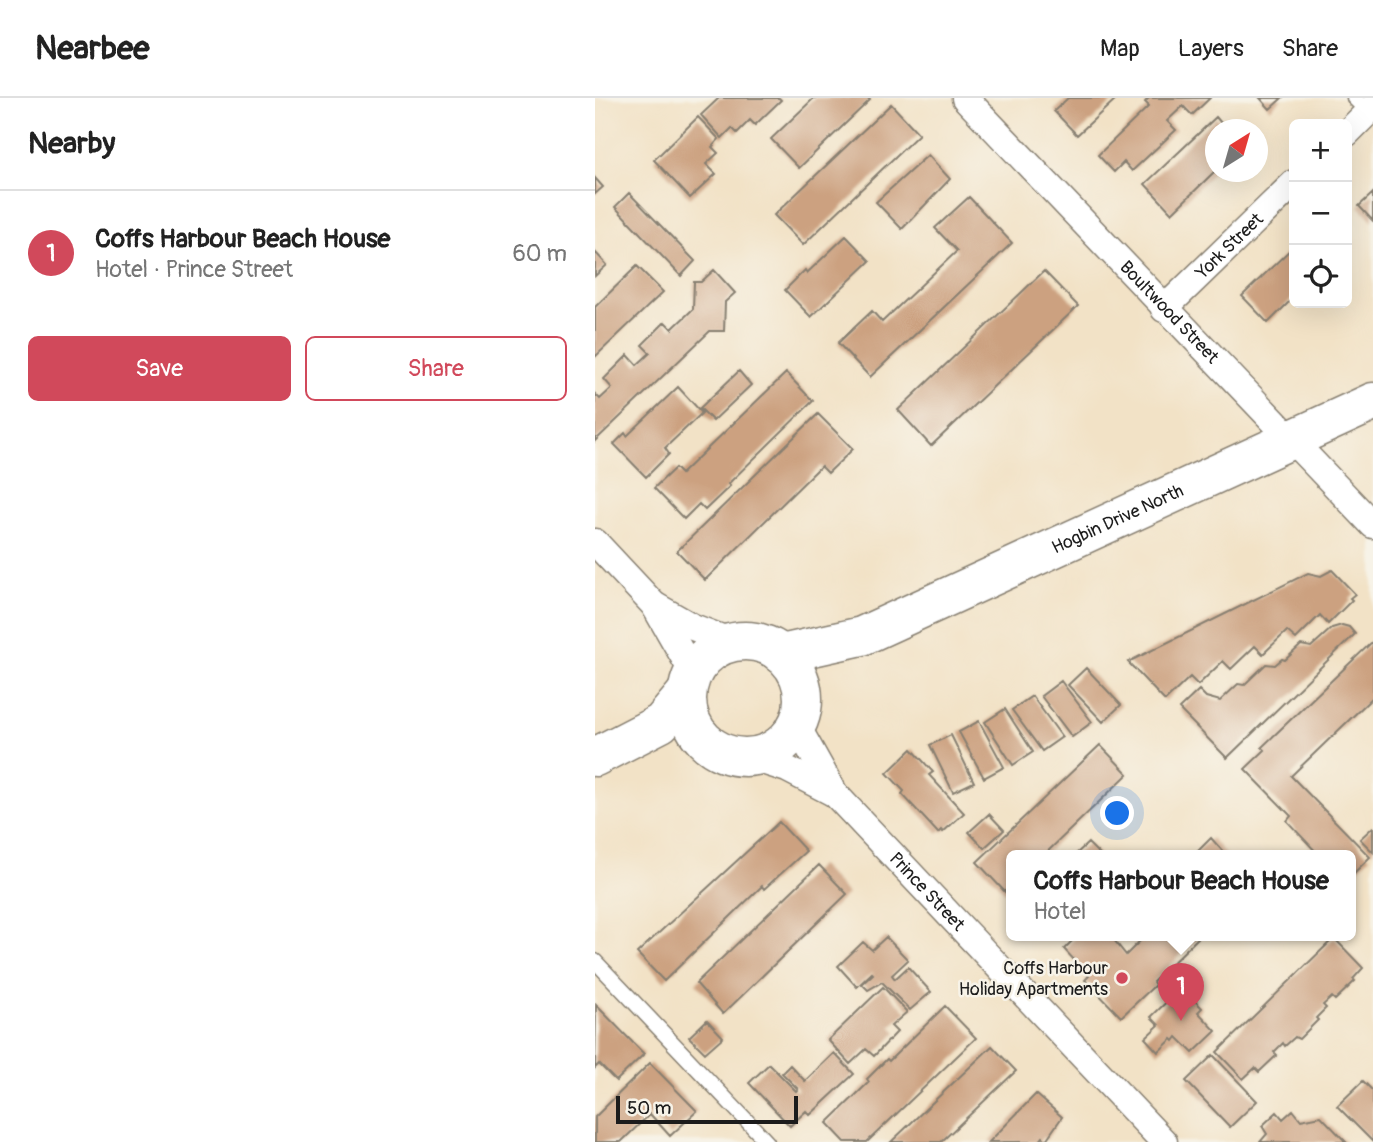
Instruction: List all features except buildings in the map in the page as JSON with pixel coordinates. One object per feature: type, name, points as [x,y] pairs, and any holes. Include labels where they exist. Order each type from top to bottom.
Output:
[{"type":"main road","name":"Hogbin Drive North","points":[[781,654],[862,636],[1373,402]]},
{"type":"main road","name":"Hogbin Drive North","points":[[800,714],[826,671],[862,636]]},
{"type":"main road","points":[[597,756],[661,723],[690,683],[702,659],[732,642],[766,645],[781,654],[793,668],[801,684],[800,714],[785,742],[769,752],[750,757],[733,757],[702,740],[693,726],[687,709],[690,683]]},
{"type":"main road","points":[[597,756],[702,740]]},
{"type":"street","name":"Boultwood Street","points":[[965,98],[1373,525]]},
{"type":"street","points":[[1352,126],[1365,106]]},
{"type":"street","name":"York Street","points":[[1164,309],[1289,189]]},
{"type":"street","points":[[595,542],[655,605],[693,627],[732,642]]},
{"type":"street","points":[[655,605],[690,683]]},
{"type":"street","name":"Prince Street","points":[[800,714],[835,794]]},
{"type":"street","name":"Prince Street","points":[[750,757],[787,769],[835,794],[1164,1142]]},
{"type":"lane","points":[[595,961],[767,1142]]},
{"type":"place","name":"Coffs Harbour Holiday Apartments","points":[[1122,978]]},
{"type":"place","name":"Coffs Harbour Beach House","points":[[1181,1021]]}]
